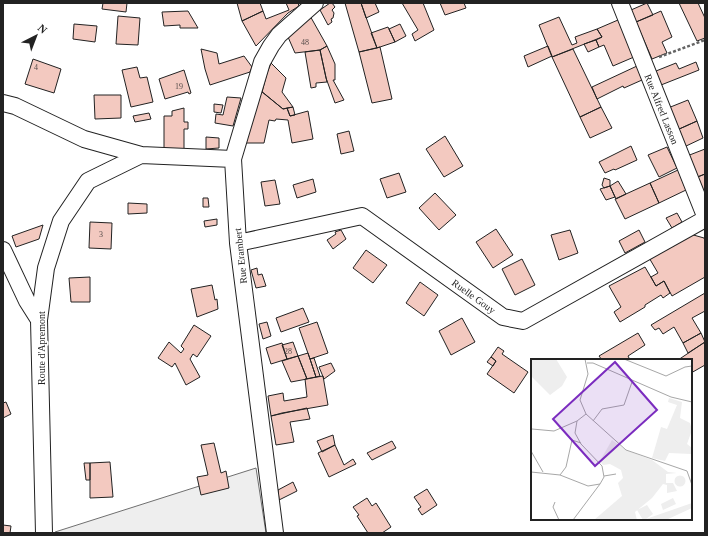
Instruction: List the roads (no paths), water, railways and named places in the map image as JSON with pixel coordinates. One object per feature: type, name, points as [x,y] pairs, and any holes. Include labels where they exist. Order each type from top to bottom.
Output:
[{"type":"street","name":"Rue Erambert","points":[[275,533],[238,243],[233,159],[262,62],[279,35],[315,3]]},
{"type":"street","name":"Rue Alfred Lasson","points":[[620,3],[705,216]]},
{"type":"street","points":[[3,103],[15,106],[84,140],[141,155]]},
{"type":"street","name":"Route d'Apremont","points":[[44,533],[39,320],[46,268],[61,221],[88,181],[141,155],[233,159]]},
{"type":"street","name":"Ruelle Gouy","points":[[238,243],[362,216],[503,317],[523,321],[705,219]]},
{"type":"street","points":[[3,250],[27,301],[39,320]]}]
